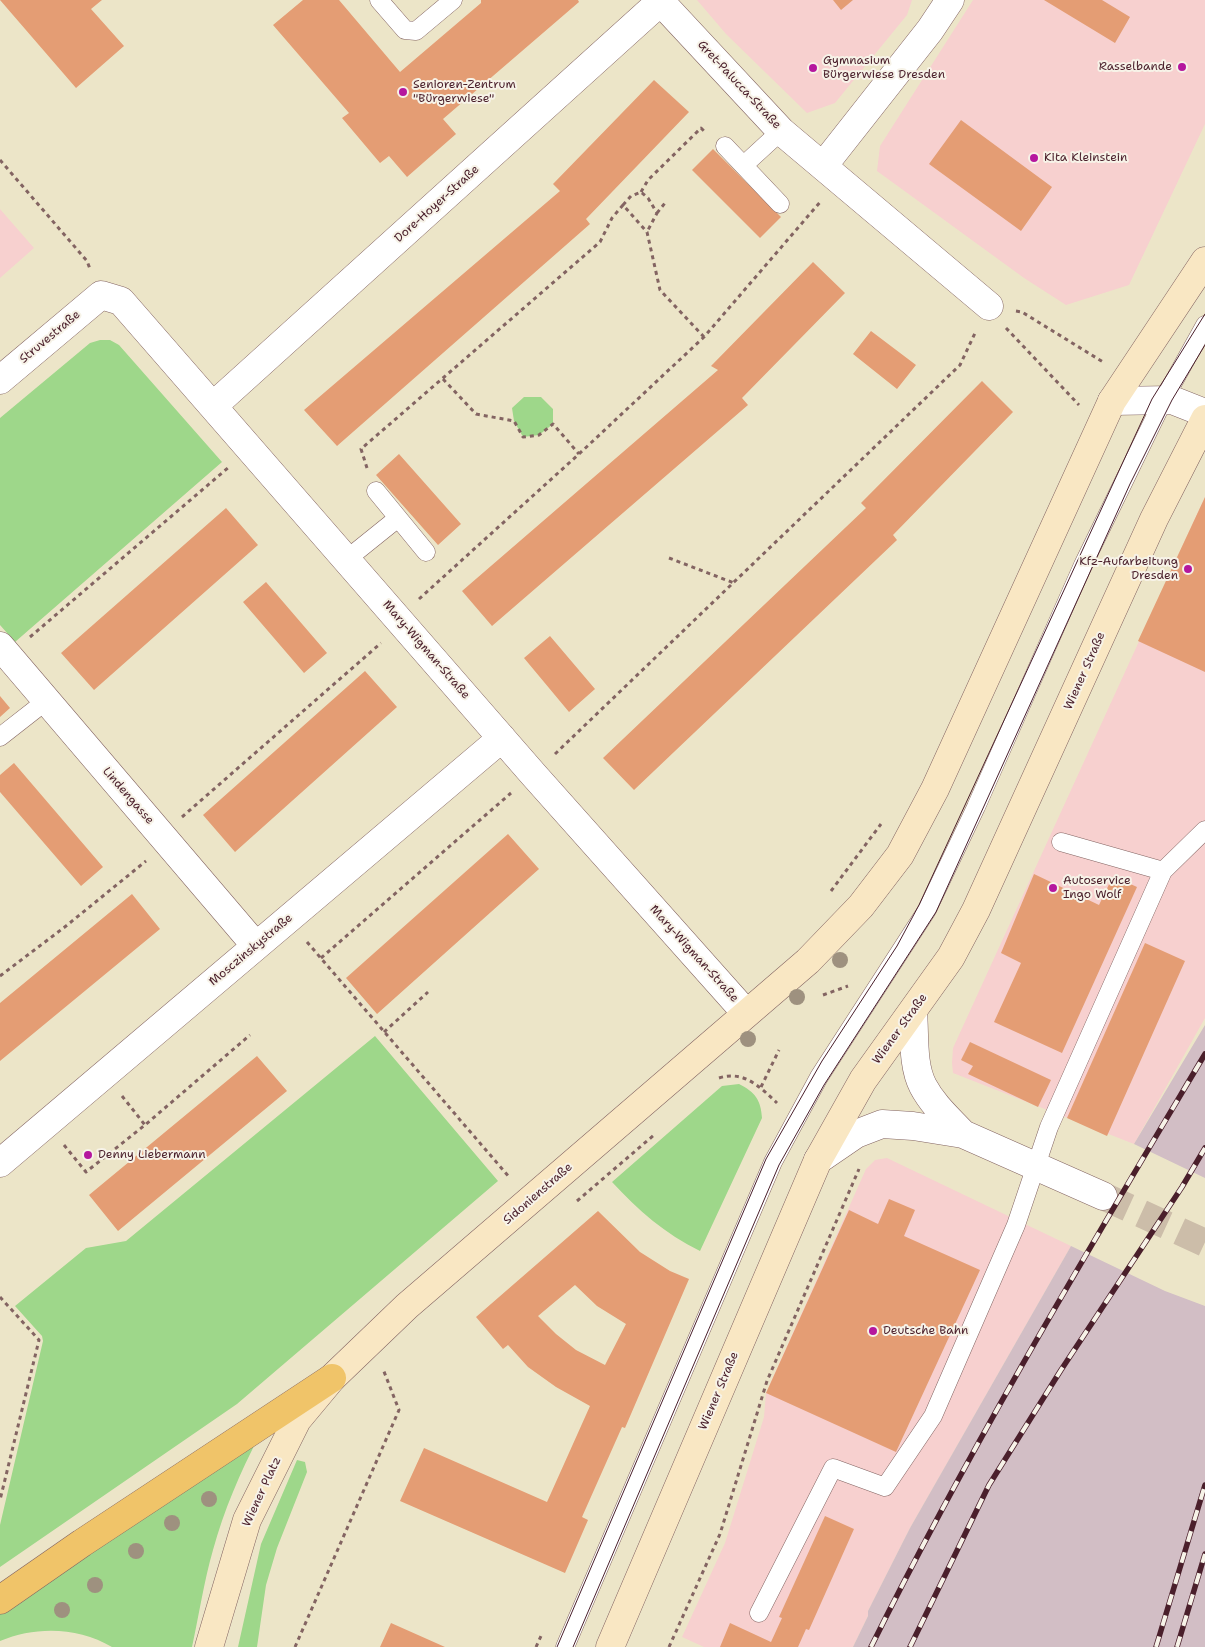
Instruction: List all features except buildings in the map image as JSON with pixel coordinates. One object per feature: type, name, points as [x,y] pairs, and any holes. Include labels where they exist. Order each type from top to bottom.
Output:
[{"type":"main road","points":[[746,1013],[818,951],[861,906],[900,855],[935,789],[1112,401],[1205,261]]},
{"type":"main road","name":"Wiener Straße","points":[[610,1647],[818,1160],[863,1080],[951,957],[976,910],[1154,519],[1205,420]]},
{"type":"main road","name":"Sidonienstraße","points":[[332,1378],[407,1306],[746,1013]]},
{"type":"main road","points":[[0,1600],[82,1543],[332,1378]]},
{"type":"main road","name":"Wiener Platz","points":[[209,1647],[247,1520],[297,1420],[332,1378]]},
{"type":"street","points":[[831,174],[950,0]]},
{"type":"street","name":"Gret-Palucca-Straße","points":[[659,1],[782,131],[989,306]]},
{"type":"street","name":"Dore-Hoyer-Straße","points":[[213,406],[659,1]]},
{"type":"street","name":"Mary-Wigman-Straße","points":[[101,294],[121,301],[533,774],[746,1013]]},
{"type":"street","name":"Struvestraße","points":[[0,380],[101,294]]},
{"type":"street","points":[[1112,401],[1163,399],[1205,413]]},
{"type":"street","name":"Lindengasse","points":[[4,651],[256,946]]},
{"type":"street","name":"Mosczinskystraße","points":[[0,1163],[502,738]]},
{"type":"street","points":[[913,1012],[917,1066],[922,1085],[936,1106],[964,1134]]},
{"type":"street","points":[[818,1160],[856,1134],[882,1124],[913,1126],[964,1134],[1103,1196]]},
{"type":"lane","points":[[379,0],[405,30],[416,31],[453,0]]},
{"type":"lane","points":[[744,166],[782,131]]},
{"type":"lane","points":[[725,146],[780,204]]},
{"type":"lane","points":[[565,1647],[773,1162],[819,1077],[927,910],[976,807],[1083,565],[1163,399],[1205,325]]},
{"type":"lane","points":[[376,491],[426,552]]},
{"type":"lane","points":[[346,559],[398,518]]},
{"type":"lane","points":[[0,737],[46,701]]},
{"type":"lane","points":[[759,1613],[833,1468],[885,1487],[933,1416],[1016,1224],[1049,1127],[1163,871],[1205,830]]},
{"type":"lane","points":[[1061,842],[1163,871]]},
{"type":"path","points":[[376,491],[361,449],[600,242],[612,218],[631,196],[641,192],[648,180],[701,128],[712,139],[725,146]]},
{"type":"path","points":[[0,160],[87,261],[101,294]]},
{"type":"path","points":[[0,976],[66,926],[165,839],[704,337],[831,174]]},
{"type":"path","points":[[641,192],[648,198],[657,213]]},
{"type":"path","points":[[647,232],[657,213],[666,203]]},
{"type":"path","points":[[624,205],[647,232],[660,290],[704,337]]},
{"type":"path","points":[[989,306],[1022,312],[1104,362]]},
{"type":"path","points":[[989,306],[1009,333],[1079,404]]},
{"type":"path","points":[[321,958],[591,722],[960,365],[989,306]]},
{"type":"path","points":[[443,379],[476,414],[514,421],[523,437],[539,435],[553,424],[579,454]]},
{"type":"path","points":[[4,651],[250,448]]},
{"type":"path","points":[[669,558],[734,583]]},
{"type":"path","points":[[827,898],[886,816]]},
{"type":"path","points":[[287,919],[513,1182]]},
{"type":"path","points":[[384,1032],[428,992]]},
{"type":"path","points":[[47,1123],[86,1172],[145,1125],[250,1035]]},
{"type":"path","points":[[760,1087],[779,1050]]},
{"type":"path","points":[[734,1074],[760,1087],[778,1104]]},
{"type":"path","points":[[104,1075],[145,1125]]},
{"type":"path","points":[[669,1647],[720,1534],[767,1381],[860,1167]]},
{"type":"path","points":[[0,1297],[39,1340],[0,1500]]},
{"type":"path","points":[[296,1647],[399,1410],[383,1367]]},
{"type":"shaded area","name":"Gymnasium Bürgerwiese Dresden","points":[[697,0],[912,0],[907,15],[835,103],[807,113],[726,34]]},
{"type":"shaded area","name":"Kita Kleinstein","points":[[973,0],[1205,0],[1205,124],[1129,285],[1066,305],[1024,278],[877,171],[880,146]]},
{"type":"shaded area","points":[[0,209],[34,248],[0,278]]},
{"type":"shaded area","points":[[1205,497],[1205,1018],[1134,1144],[953,1073],[953,1048]]},
{"type":"shaded area","points":[[1205,1025],[1205,1178],[1134,1144]]},
{"type":"shaded area","points":[[887,1158],[1071,1246],[910,1528],[868,1611],[868,1616],[853,1647],[704,1647],[682,1637],[725,1543],[764,1417],[766,1393],[866,1169],[875,1160]]},
{"type":"shaded area","points":[[1071,1246],[1165,1291],[1205,1306],[1205,1647],[853,1647],[868,1616],[868,1611],[910,1528]]},
{"type":"green space","points":[[110,340],[119,345],[222,462],[15,642],[0,625],[0,418],[90,343]]},
{"type":"green space","points":[[524,397],[541,397],[553,409],[553,424],[539,435],[523,437],[514,421],[512,408]]},
{"type":"green space","points":[[375,1036],[498,1181],[237,1404],[0,1567],[0,1525],[43,1341],[42,1336],[15,1306],[86,1248],[126,1241]]},
{"type":"green space","points":[[739,1084],[749,1090],[759,1101],[762,1118],[700,1251],[675,1237],[653,1221],[612,1182],[722,1086]]},
{"type":"green space","points":[[259,1436],[233,1492],[217,1535],[192,1647],[112,1647],[99,1640],[71,1632],[57,1631],[28,1633],[0,1641],[0,1613]]},
{"type":"green space","points":[[297,1460],[305,1462],[307,1472],[277,1548],[266,1585],[257,1647],[238,1647],[261,1544]]},
{"type":"tunnel","points":[[1103,1196],[1205,1243]]},
{"type":"tram line","points":[[557,1647],[766,1159],[822,1061],[897,946],[919,905],[1152,399],[1205,314]]},
{"type":"tram line","points":[[573,1647],[779,1165],[824,1085],[936,912],[1130,484],[1172,400],[1205,345]]},
{"type":"railway","points":[[871,1647],[990,1421],[1205,1054]]},
{"type":"railway","points":[[910,1647],[989,1485],[1061,1370],[1182,1187],[1205,1148]]},
{"type":"railway","points":[[1156,1647],[1205,1485]]},
{"type":"railway","points":[[1177,1647],[1205,1554]]},
{"type":"place","name":"Rasselbande","points":[[1182,67]]},
{"type":"place","name":"Gymnasium Bürgerwiese Dresden","points":[[813,68]]},
{"type":"place","name":"Senioren-Zentrum \"Bürgerwiese\"","points":[[403,92]]},
{"type":"place","name":"Kita Kleinstein","points":[[1034,158]]},
{"type":"place","name":"Kfz-Aufarbeitung Dresden","points":[[1188,569]]},
{"type":"place","name":"Autoservice Ingo Wolf","points":[[1053,888]]},
{"type":"place","name":"Denny Liebermann","points":[[88,1155]]},
{"type":"place","name":"Deutsche Bahn","points":[[873,1331]]}]
